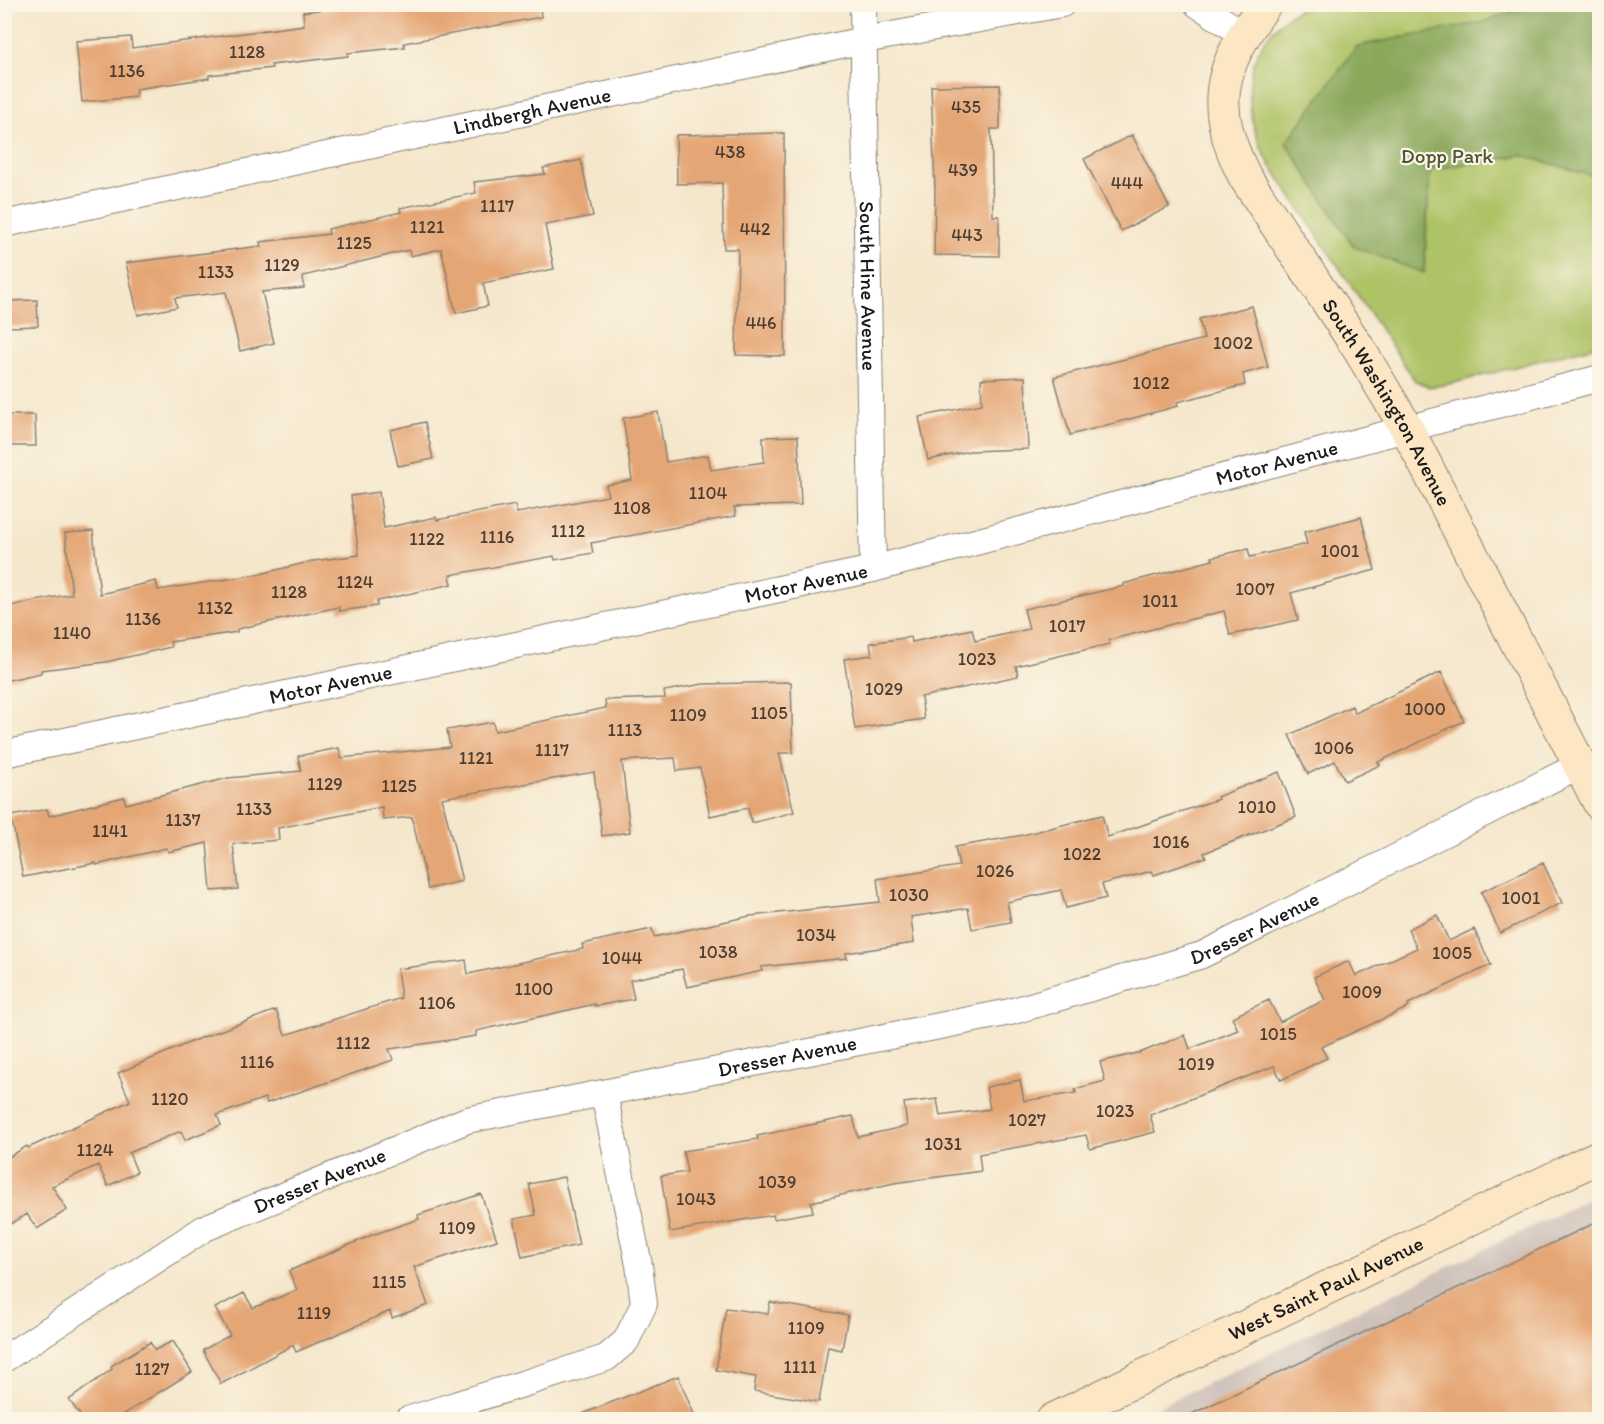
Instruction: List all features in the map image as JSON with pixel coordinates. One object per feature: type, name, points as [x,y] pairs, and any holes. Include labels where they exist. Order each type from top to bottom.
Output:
[{"type":"street","name":"South Hine Avenue","points":[[863,4],[873,569]]},
{"type":"street","name":"Lindbergh Avenue","points":[[4,224],[864,40],[1062,4]]},
{"type":"street","points":[[1197,4],[1243,34]]},
{"type":"street","name":"South Washington Avenue","points":[[1265,4],[1243,34],[1227,67],[1222,97],[1224,124],[1233,153],[1245,177],[1359,349],[1406,427],[1599,804]]},
{"type":"street","name":"Motor Avenue","points":[[4,754],[873,569],[1599,378]]},
{"type":"street","name":"Dresser Avenue","points":[[4,1359],[205,1228],[467,1120],[1010,1012],[1202,955],[1580,765]]},
{"type":"street","points":[[406,1419],[606,1358],[626,1341],[644,1304],[639,1265],[604,1093]]},
{"type":"street","name":"West Saint Paul Avenue","points":[[1053,1419],[1599,1156]]},
{"type":"shaded area","points":[[1599,1194],[1599,1419],[1133,1419]]},
{"type":"green space","name":"Dopp Park","points":[[1306,5],[1599,5],[1599,345],[1450,384],[1429,387],[1415,381],[1269,163],[1255,131],[1250,95],[1255,61],[1262,45],[1273,30],[1288,16]]},
{"type":"green space","points":[[1529,5],[1599,5],[1599,178],[1522,155],[1430,170],[1424,273],[1354,247],[1286,143],[1357,46],[1484,22]]},
{"type":"building","points":[[365,4],[540,4],[541,17],[404,43],[405,47],[271,65],[272,68],[209,75],[209,78],[136,89],[136,97],[82,102],[76,41],[131,37],[132,48],[304,25],[303,12]]},
{"type":"building","points":[[1000,85],[1000,129],[991,129],[993,216],[999,216],[999,256],[934,255],[935,188],[931,86]]},
{"type":"building","points":[[784,133],[785,356],[736,355],[738,249],[724,249],[722,183],[677,184],[676,135]]},
{"type":"building","points":[[1132,135],[1169,207],[1121,231],[1084,159]]},
{"type":"building","points":[[581,160],[593,216],[545,225],[554,269],[483,283],[488,306],[456,313],[441,249],[410,256],[409,250],[303,276],[304,288],[262,292],[274,343],[240,351],[226,292],[175,298],[177,307],[138,315],[126,263],[261,246],[260,242],[329,234],[328,229],[401,212],[400,208],[476,193],[474,182],[545,174],[543,168]]},
{"type":"building","points":[[37,300],[38,326],[9,327],[8,301]]},
{"type":"building","points":[[1252,306],[1268,367],[1243,374],[1245,385],[1177,402],[1178,406],[1070,435],[1054,377],[1204,339],[1199,319]]},
{"type":"building","points":[[1025,377],[1028,449],[970,451],[928,460],[919,417],[982,404],[981,379]]},
{"type":"building","points":[[658,412],[666,462],[708,455],[711,470],[764,462],[763,437],[798,436],[801,505],[734,507],[736,516],[591,543],[593,553],[555,560],[554,556],[450,575],[452,584],[377,601],[377,606],[339,611],[339,607],[237,629],[237,632],[170,642],[171,647],[106,662],[41,670],[41,673],[4,681],[4,607],[72,594],[65,533],[93,531],[100,594],[156,581],[158,590],[260,574],[313,561],[359,555],[351,496],[379,492],[384,528],[436,517],[437,520],[515,505],[517,513],[608,496],[606,485],[632,480],[623,418]]},
{"type":"building","points":[[4,415],[35,415],[36,446],[4,446]]},
{"type":"building","points":[[425,422],[433,459],[398,466],[390,430]]},
{"type":"building","points":[[1361,517],[1375,570],[1291,593],[1298,620],[1230,635],[1224,611],[1109,640],[1110,644],[1016,666],[1018,676],[921,697],[924,719],[855,729],[844,659],[872,655],[870,643],[911,637],[912,642],[972,629],[975,641],[1029,629],[1024,609],[1124,586],[1123,584],[1213,560],[1212,557],[1248,549],[1250,557],[1307,544],[1304,532]]},
{"type":"building","points":[[1441,672],[1464,721],[1378,762],[1380,765],[1345,781],[1335,761],[1308,774],[1289,735],[1352,706],[1355,713]]},
{"type":"building","points":[[791,682],[793,753],[779,753],[794,812],[752,823],[748,808],[710,816],[700,768],[677,771],[675,758],[622,761],[630,832],[602,836],[594,772],[442,798],[462,881],[428,889],[412,817],[383,820],[382,807],[278,828],[279,840],[233,844],[238,889],[211,891],[207,843],[168,852],[167,848],[96,865],[96,863],[23,877],[11,816],[47,809],[49,816],[124,797],[126,804],[228,778],[301,771],[298,756],[339,748],[341,758],[450,747],[447,730],[493,722],[495,731],[606,708],[605,700],[665,698],[664,691],[703,684]]},
{"type":"building","points":[[1279,772],[1296,817],[1204,853],[1206,857],[1154,875],[1152,871],[1102,884],[1106,898],[1066,908],[1061,890],[1007,902],[1011,922],[972,929],[968,908],[911,917],[914,943],[846,953],[847,958],[761,967],[762,971],[687,987],[682,969],[630,980],[634,999],[595,1006],[595,1004],[476,1031],[476,1036],[389,1049],[393,1060],[267,1103],[265,1098],[217,1115],[221,1125],[185,1140],[181,1131],[129,1153],[137,1172],[108,1186],[98,1165],[52,1186],[67,1210],[37,1229],[27,1214],[4,1228],[4,1160],[27,1146],[28,1148],[130,1101],[118,1073],[198,1039],[276,1010],[285,1035],[401,998],[397,969],[466,960],[468,974],[583,949],[582,944],[652,929],[654,937],[750,916],[880,902],[877,879],[959,866],[955,847],[1023,835],[1102,815],[1108,837],[1218,799],[1217,797]]},
{"type":"building","points":[[1543,863],[1562,903],[1500,933],[1481,892]]},
{"type":"building","points":[[1437,915],[1449,941],[1474,929],[1491,965],[1408,1004],[1409,1007],[1321,1047],[1327,1058],[1281,1080],[1274,1066],[1150,1115],[1155,1132],[1090,1149],[1086,1135],[979,1154],[981,1171],[894,1183],[811,1202],[813,1212],[774,1219],[773,1215],[670,1232],[661,1176],[687,1172],[683,1151],[758,1139],[757,1136],[853,1116],[858,1137],[907,1126],[904,1103],[937,1099],[940,1116],[990,1109],[986,1087],[1020,1080],[1024,1101],[1076,1093],[1075,1089],[1105,1081],[1100,1062],[1142,1052],[1185,1035],[1190,1049],[1238,1030],[1232,1017],[1269,1000],[1280,1022],[1325,1000],[1314,977],[1349,961],[1356,976],[1417,948],[1408,929]]},
{"type":"building","points":[[564,1177],[579,1245],[522,1257],[514,1219],[536,1215],[529,1184]]},
{"type":"building","points":[[481,1194],[497,1240],[414,1267],[428,1305],[392,1318],[390,1311],[296,1352],[293,1345],[221,1384],[203,1350],[230,1335],[215,1308],[244,1293],[253,1308],[297,1290],[289,1271],[372,1235],[419,1219],[418,1215]]},
{"type":"building","points":[[1599,1221],[1599,1419],[1181,1419]]},
{"type":"building","points":[[770,1302],[848,1315],[842,1350],[828,1347],[819,1402],[754,1391],[756,1377],[716,1370],[726,1308],[768,1314]]},
{"type":"building","points":[[173,1341],[192,1372],[116,1419],[83,1419],[69,1400],[112,1369],[111,1366],[150,1342],[155,1350]]},
{"type":"building","points":[[678,1376],[696,1419],[572,1419],[572,1418]]}]
